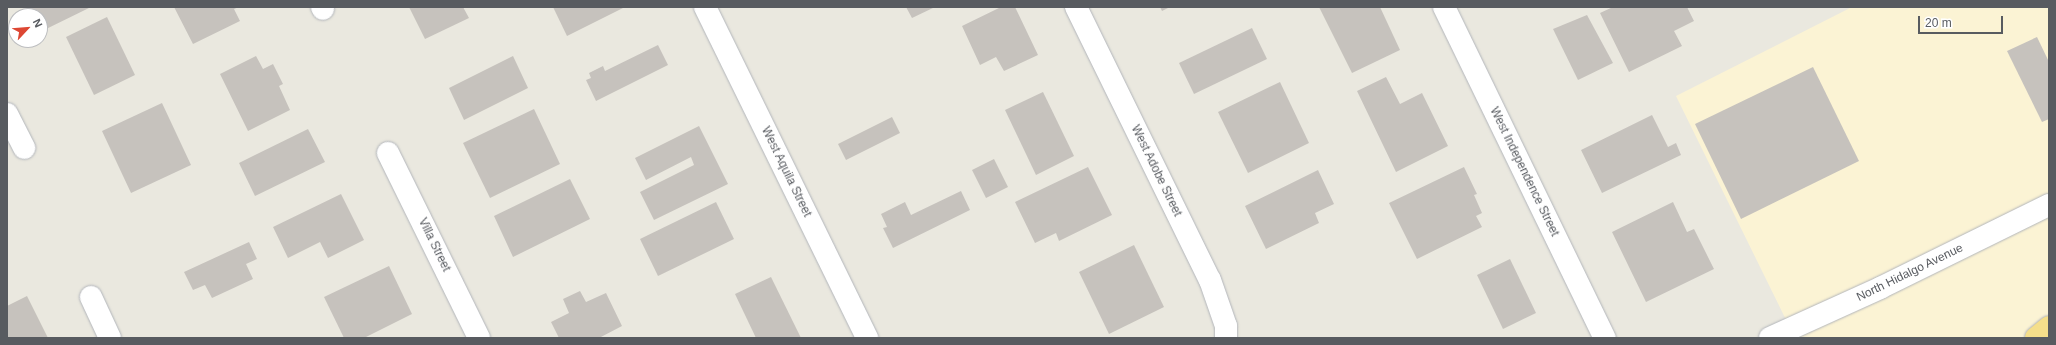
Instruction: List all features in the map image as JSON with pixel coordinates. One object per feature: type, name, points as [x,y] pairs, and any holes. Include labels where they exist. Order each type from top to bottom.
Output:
[{"type":"highway","points":[[2036,338],[2049,327]]},
{"type":"street","name":"West Aquila Street","points":[[704,7],[867,338]]},
{"type":"street","name":"West Adobe Street","points":[[1076,7],[1210,280],[1226,326],[1226,338]]},
{"type":"street","name":"West Independence Street","points":[[1450,9],[1605,338]]},
{"type":"street","points":[[7,114],[24,148]]},
{"type":"street","name":"Villa Street","points":[[388,153],[479,338]]},
{"type":"street","name":"North Hidalgo Avenue","points":[[1774,338],[2049,205]]},
{"type":"street","points":[[90,297],[110,338]]},
{"type":"shaded area","points":[[1852,7],[2049,7],[2049,338],[1770,338],[1791,330],[1676,96]]},
{"type":"building","points":[[91,7],[48,28],[48,8],[26,8]]},
{"type":"building","points":[[174,7],[239,7],[234,9],[240,21],[193,44]]},
{"type":"building","points":[[409,7],[463,7],[469,18],[425,39]]},
{"type":"building","points":[[553,7],[625,7],[567,36]]},
{"type":"building","points":[[906,7],[935,7],[912,18]]},
{"type":"building","points":[[1001,7],[1015,7],[1038,55],[1004,71],[996,57],[980,65],[962,26]]},
{"type":"building","points":[[1160,7],[1170,7],[1162,11]]},
{"type":"building","points":[[1319,7],[1380,7],[1400,50],[1352,73]]},
{"type":"building","points":[[1613,7],[1687,7],[1694,21],[1674,31],[1682,46],[1629,72],[1600,13]]},
{"type":"building","points":[[1587,15],[1613,63],[1578,80],[1553,29]]},
{"type":"building","points":[[107,17],[135,75],[94,95],[66,37]]},
{"type":"building","points":[[1252,28],[1267,59],[1194,94],[1179,63]]},
{"type":"building","points":[[2037,37],[2049,62],[2049,119],[2042,122],[2007,51]]},
{"type":"building","points":[[658,45],[668,65],[596,101],[586,80],[591,78],[589,73],[603,66],[605,71]]},
{"type":"building","points":[[256,56],[263,69],[273,64],[283,84],[279,86],[290,110],[248,131],[220,74]]},
{"type":"building","points":[[513,56],[528,88],[464,120],[449,88]]},
{"type":"building","points":[[1813,67],[1859,161],[1741,219],[1695,124]]},
{"type":"building","points":[[1386,77],[1400,104],[1422,93],[1448,146],[1396,172],[1357,91]]},
{"type":"building","points":[[1280,82],[1309,143],[1248,173],[1218,112]]},
{"type":"building","points":[[1043,92],[1074,156],[1036,175],[1005,110]]},
{"type":"building","points":[[162,103],[191,165],[131,193],[102,131]]},
{"type":"building","points":[[534,109],[560,164],[490,198],[463,143]]},
{"type":"building","points":[[1652,115],[1668,147],[1676,143],[1681,155],[1602,193],[1581,150]]},
{"type":"building","points":[[892,117],[900,133],[846,160],[838,144]]},
{"type":"building","points":[[699,126],[728,184],[654,220],[640,192],[694,165],[691,157],[646,180],[635,158]]},
{"type":"building","points":[[308,129],[325,162],[255,196],[239,163]]},
{"type":"building","points":[[994,159],[1008,187],[986,198],[972,170]]},
{"type":"building","points":[[1088,167],[1112,215],[1059,241],[1056,233],[1035,243],[1015,202]]},
{"type":"building","points":[[1464,167],[1477,194],[1474,195],[1482,213],[1476,216],[1482,227],[1417,259],[1389,203]]},
{"type":"building","points":[[1318,170],[1334,204],[1315,213],[1319,223],[1266,249],[1245,206]]},
{"type":"building","points":[[570,179],[590,219],[513,257],[494,216]]},
{"type":"building","points":[[961,191],[970,210],[893,248],[883,228],[887,227],[881,214],[905,202],[911,215]]},
{"type":"building","points":[[341,194],[364,240],[328,258],[320,242],[288,258],[273,227]]},
{"type":"building","points":[[716,202],[734,239],[658,276],[640,239]]},
{"type":"building","points":[[1673,202],[1687,232],[1694,229],[1714,269],[1646,302],[1612,232]]},
{"type":"building","points":[[249,242],[257,259],[246,264],[253,279],[212,298],[205,285],[193,290],[184,272]]},
{"type":"building","points":[[1134,245],[1164,307],[1109,334],[1079,272]]},
{"type":"building","points":[[1510,259],[1536,313],[1503,329],[1477,275]]},
{"type":"building","points":[[389,266],[412,314],[364,338],[344,338],[324,297]]},
{"type":"building","points":[[771,277],[801,338],[756,338],[735,294]]},
{"type":"building","points":[[580,291],[586,302],[606,293],[622,326],[599,338],[559,338],[551,322],[569,313],[563,299]]},
{"type":"building","points":[[27,296],[48,338],[7,338],[7,306]]}]
